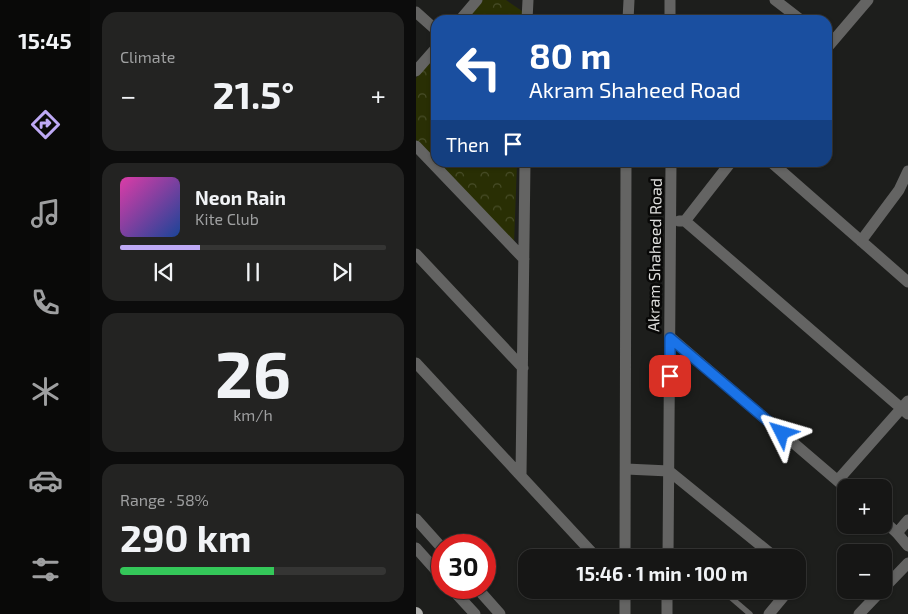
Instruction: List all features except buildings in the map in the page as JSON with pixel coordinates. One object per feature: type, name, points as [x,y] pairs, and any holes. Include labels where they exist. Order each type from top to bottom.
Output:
[{"type":"street","points":[[464,15],[477,0]]},
{"type":"street","points":[[517,0],[527,4]]},
{"type":"street","points":[[628,15],[629,0]]},
{"type":"street","points":[[670,0],[670,15]]},
{"type":"street","points":[[775,0],[794,15]]},
{"type":"street","points":[[832,41],[868,0]]},
{"type":"street","points":[[416,12],[431,26]]},
{"type":"street","points":[[416,71],[431,54]]},
{"type":"street","points":[[416,146],[431,162]]},
{"type":"street","points":[[436,167],[524,259]]},
{"type":"street","points":[[521,475],[526,167]]},
{"type":"street","name":"Akram Shaheed Road","points":[[625,549],[626,167]]},
{"type":"street","name":"Akram Shaheed Road","points":[[668,549],[671,167]]},
{"type":"street","points":[[685,221],[728,167]]},
{"type":"street","points":[[777,167],[908,282]]},
{"type":"street","points":[[861,241],[899,190],[908,171]]},
{"type":"street","points":[[672,221],[685,221],[906,408],[846,479]]},
{"type":"street","points":[[416,254],[523,368]]},
{"type":"street","points":[[670,338],[837,480]]},
{"type":"street","points":[[416,363],[589,549]]},
{"type":"street","points":[[626,470],[669,471],[765,549]]},
{"type":"street","points":[[416,519],[431,536]]},
{"type":"street","points":[[897,533],[908,520]]},
{"type":"street","points":[[892,528],[908,546]]},
{"type":"street","points":[[416,548],[431,565]]},
{"type":"street","points":[[892,580],[908,563]]},
{"type":"street","points":[[461,599],[475,614]]},
{"type":"street","points":[[487,599],[500,614]]},
{"type":"street","points":[[625,599],[625,614]]},
{"type":"street","points":[[667,599],[667,614]]},
{"type":"street","points":[[769,614],[782,599]]},
{"type":"street","points":[[859,614],[873,599]]},
{"type":"lane","points":[[732,599],[750,614]]},
{"type":"green space","points":[[482,0],[506,0],[522,11],[522,15],[469,15]]},
{"type":"green space","points":[[431,60],[431,156],[416,140],[416,78]]},
{"type":"green space","points":[[441,167],[517,167],[514,244]]},
{"type":"route","points":[[670,376],[670,338],[782,433]]}]
